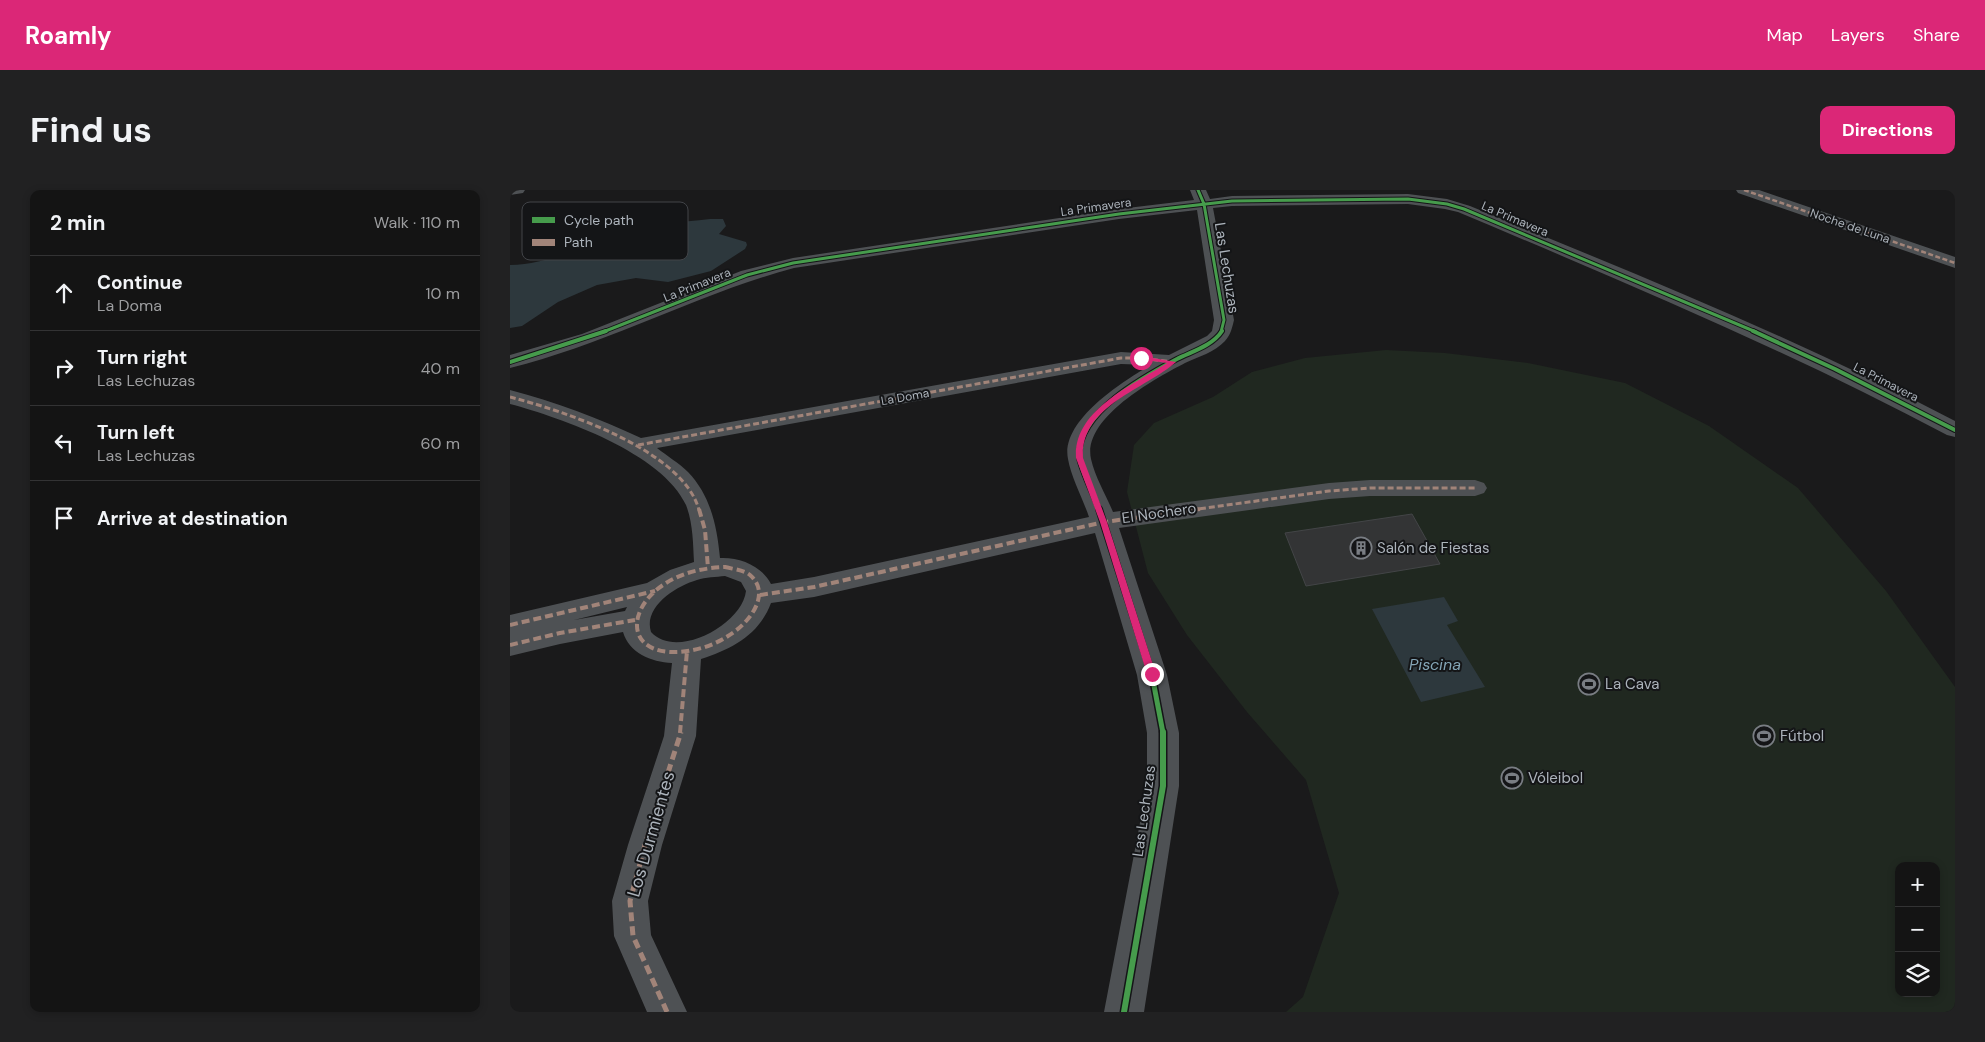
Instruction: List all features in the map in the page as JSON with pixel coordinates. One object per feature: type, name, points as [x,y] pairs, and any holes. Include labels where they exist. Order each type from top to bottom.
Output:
[{"type":"street","points":[[510,190],[517,190]]},
{"type":"street","name":"Noche de Luna","points":[[1744,190],[1955,262]]},
{"type":"street","name":"Las Lechuzas","points":[[1124,1012],[1163,786],[1163,734],[1152,674],[1104,522],[1080,458],[1079,447],[1087,426],[1106,405],[1172,362],[1212,342],[1222,332],[1224,320],[1201,197]]},
{"type":"street","name":"La Primavera","points":[[510,362],[589,338],[771,267],[1119,214],[1201,197],[1252,200],[1377,199],[1429,201],[1455,206],[1791,348],[1903,402],[1955,430]]},
{"type":"street","name":"La Doma","points":[[638,445],[1121,358],[1141,358],[1172,362]]},
{"type":"street","points":[[510,397],[544,406],[587,422],[638,445],[680,478],[698,505],[705,530],[708,568]]},
{"type":"street","name":"El Nochero","points":[[760,595],[814,587],[1104,522],[1152,514],[1329,491],[1370,488],[1475,488]]},
{"type":"street","points":[[725,567],[740,570],[751,576],[758,584],[760,595],[756,609],[745,623],[729,636],[709,646],[687,651],[668,652],[651,648],[640,640],[635,629],[635,620],[643,604],[655,591],[671,580],[690,572],[708,568],[725,567]]},
{"type":"street","points":[[510,625],[655,591]]},
{"type":"street","points":[[510,645],[560,632],[635,620]]},
{"type":"street","name":"Los Durmientes","points":[[667,1012],[633,936],[630,902],[645,845],[680,736],[687,651]]},
{"type":"shaded area","name":"La Cava","points":[[1386,350],[1445,353],[1528,363],[1625,383],[1709,426],[1798,488],[1886,591],[1955,687],[1955,1012],[1286,1012],[1303,997],[1339,893],[1306,780],[1247,712],[1187,635],[1148,573],[1127,492],[1134,445],[1154,423],[1213,397],[1252,372],[1305,358]]},
{"type":"water","points":[[723,219],[726,226],[719,234],[746,242],[747,245],[745,249],[711,271],[668,282],[636,278],[597,285],[558,302],[522,326],[510,328],[510,265],[545,260],[688,260],[688,222]]},
{"type":"water","name":"Piscina","points":[[1444,597],[1458,621],[1447,625],[1485,687],[1421,702],[1372,609]]},
{"type":"building","name":"Salón de Fiestas","points":[[1412,514],[1440,564],[1306,586],[1285,533]]},
{"type":"marked path","points":[[510,190],[517,190]]},
{"type":"marked path","points":[[1744,190],[1955,263]]},
{"type":"marked path","points":[[638,445],[1121,358],[1141,358],[1172,362]]},
{"type":"marked path","points":[[510,397],[544,406],[587,422],[638,445],[680,478],[698,505],[705,530],[708,568]]},
{"type":"marked path","points":[[760,595],[814,587],[1104,522],[1329,491],[1370,488],[1475,488]]},
{"type":"marked path","points":[[725,567],[750,575],[757,583],[760,591],[759,600],[750,617],[736,631],[722,640],[691,651],[667,652],[654,649],[644,643],[636,628],[636,619],[646,600],[655,591],[679,576],[706,569],[725,567]]},
{"type":"marked path","points":[[510,625],[655,591]]},
{"type":"marked path","points":[[510,645],[560,633],[635,620]]},
{"type":"marked path","points":[[667,1012],[633,936],[630,901],[645,845],[680,736],[687,651]]},
{"type":"cycle path","points":[[1124,1012],[1163,786],[1163,733],[1152,675],[1104,522],[1079,458],[1081,442],[1088,427],[1113,400],[1144,378],[1214,340],[1222,331],[1224,320],[1204,204],[1198,190]]},
{"type":"cycle path","points":[[510,362],[589,338],[747,275],[793,263],[1119,214],[1232,201],[1408,199],[1447,204],[1464,209],[1651,287],[1774,340],[1955,430]]},
{"type":"place","name":"Salón de Fiestas","points":[[1361,548]]},
{"type":"place","name":"La Cava","points":[[1589,684]]},
{"type":"place","name":"Fútbol","points":[[1764,736]]},
{"type":"place","name":"Vóleibol","points":[[1512,778]]},
{"type":"route","points":[[1141,358],[1172,362],[1106,405],[1087,426],[1079,447],[1080,458],[1104,522],[1152,674]]}]
